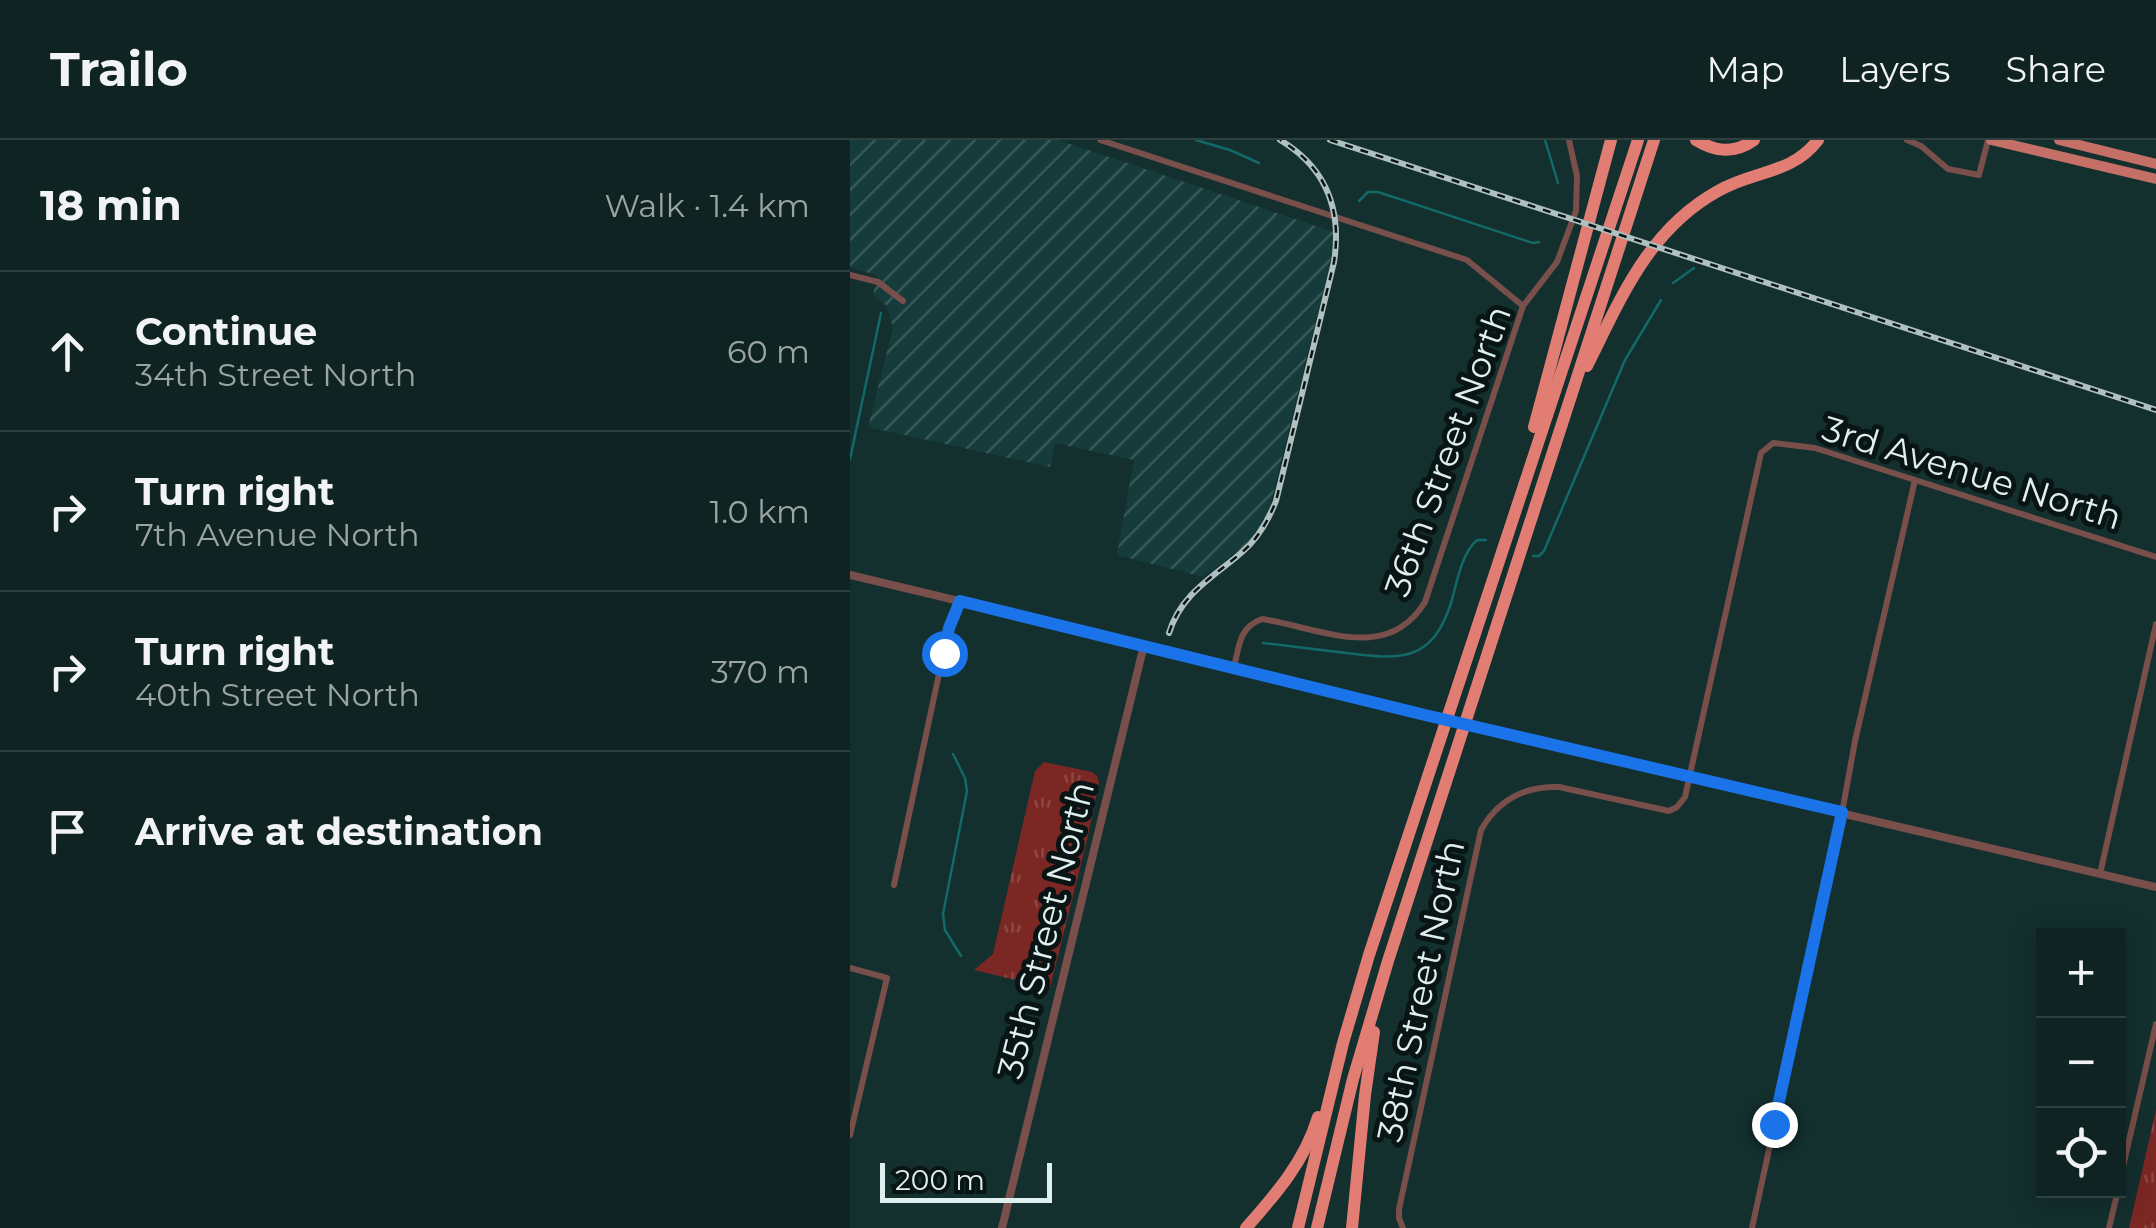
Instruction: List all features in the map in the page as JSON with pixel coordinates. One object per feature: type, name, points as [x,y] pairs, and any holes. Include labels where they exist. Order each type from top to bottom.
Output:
[{"type":"highway","points":[[1497,568],[1510,507],[1611,140]]},
{"type":"highway","points":[[1298,1228],[1369,955],[1638,140]]},
{"type":"highway","points":[[1317,1228],[1353,1079],[1388,960],[1654,140]]},
{"type":"highway","points":[[1696,140],[1710,148],[1728,151],[1754,140]]},
{"type":"highway","points":[[1566,409],[1632,276],[1667,230],[1715,192],[1741,179],[1786,167],[1808,153],[1818,140]]},
{"type":"highway","points":[[1352,1228],[1369,1066],[1388,960]]},
{"type":"highway","points":[[1246,1228],[1280,1190],[1308,1143],[1344,1044]]},
{"type":"main road","points":[[1990,140],[2156,179]]},
{"type":"main road","points":[[2059,140],[2156,164]]},
{"type":"street","points":[[1100,140],[1467,260],[1524,306]]},
{"type":"street","name":"36th Street North","points":[[1234,668],[1244,630],[1262,619],[1374,639],[1400,630],[1418,614],[1524,306],[1557,262],[1576,211],[1578,193],[1567,140]]},
{"type":"street","points":[[1907,140],[1922,146],[1948,169],[1979,175],[1990,140]]},
{"type":"street","points":[[850,275],[878,282],[904,301]]},
{"type":"street","name":"3rd Avenue North","points":[[1690,778],[1761,453],[1772,442],[1815,448],[2156,557]]},
{"type":"street","points":[[1752,1228],[1855,741],[1915,480]]},
{"type":"street","points":[[850,575],[2156,887]]},
{"type":"street","points":[[894,885],[949,628],[960,601]]},
{"type":"street","points":[[2100,876],[2156,624]]},
{"type":"street","name":"35th Street North","points":[[1002,1228],[1144,645]]},
{"type":"street","name":"38th Street North","points":[[1403,1228],[1399,1208],[1481,830],[1487,820],[1500,804],[1547,787],[1669,811],[1685,797],[1690,778]]},
{"type":"street","points":[[850,968],[887,978],[850,1136]]},
{"type":"street","points":[[2126,1154],[2156,1024]]},
{"type":"street","points":[[2109,1228],[2116,1198]]},
{"type":"shaded area","points":[[850,140],[1058,140],[1334,232],[1331,259],[1270,506],[1243,547],[1203,577],[1117,555],[1134,460],[1055,443],[1050,467],[868,427],[893,328],[887,306],[873,295],[877,275],[850,268]]},
{"type":"green space","points":[[1044,762],[1092,772],[1099,782],[1050,988],[974,970],[993,954],[1035,771]]},
{"type":"green space","points":[[2156,1110],[2156,1228],[2129,1228]]},
{"type":"waterway","points":[[1196,140],[1259,163]]},
{"type":"waterway","points":[[1545,140],[1558,183]]},
{"type":"waterway","points":[[1359,201],[1368,192],[1378,192],[1539,242]]},
{"type":"waterway","points":[[1673,283],[1694,268]]},
{"type":"waterway","points":[[1533,556],[1544,551],[1625,360],[1661,300]]},
{"type":"waterway","points":[[850,459],[881,313]]},
{"type":"waterway","points":[[1263,643],[1366,655],[1412,653],[1434,637],[1451,603],[1467,553],[1477,540],[1486,540]]},
{"type":"waterway","points":[[953,754],[967,791],[943,914],[945,930],[961,956]]},
{"type":"railway","points":[[1169,633],[1189,597],[1253,542],[1273,508],[1334,262],[1336,225],[1328,192],[1309,164],[1280,140]]},
{"type":"railway","points":[[1330,140],[2156,410]]},
{"type":"route","points":[[944,653],[960,601],[1842,812],[1774,1124]]}]
